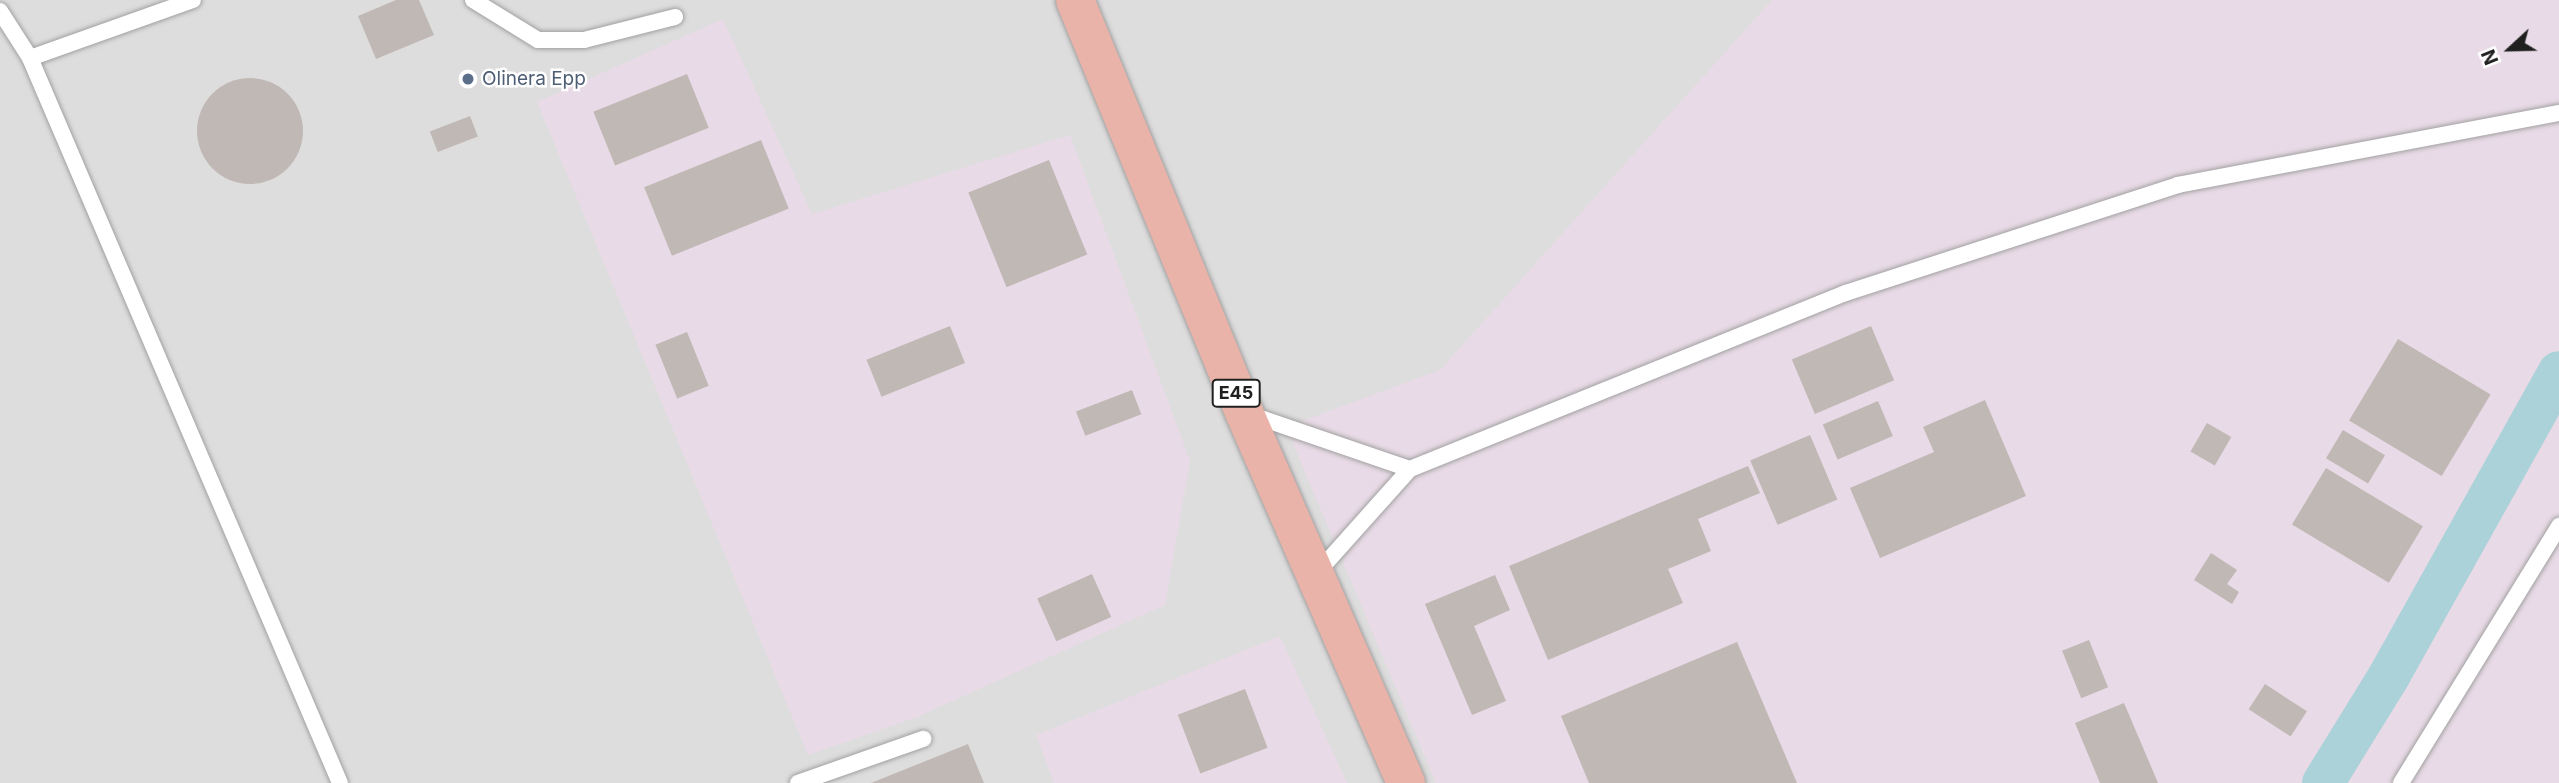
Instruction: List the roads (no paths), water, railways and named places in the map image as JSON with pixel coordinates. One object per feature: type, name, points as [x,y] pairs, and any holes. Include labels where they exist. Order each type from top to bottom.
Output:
[{"type":"highway","name":"E45","points":[[1075,0],[1244,412],[1406,783]]},
{"type":"lane","points":[[30,58],[193,0]]},
{"type":"lane","points":[[473,0],[538,40],[584,40],[675,17]]},
{"type":"lane","points":[[0,11],[30,58],[340,783]]},
{"type":"lane","points":[[1316,574],[1410,469],[1846,293],[2178,186],[2559,113]]},
{"type":"lane","points":[[1244,412],[1410,469]]},
{"type":"lane","points":[[2401,783],[2559,526]]},
{"type":"lane","points":[[798,783],[923,739]]},
{"type":"waterway","points":[[2323,783],[2389,676],[2559,372]]},
{"type":"place","name":"Olinera Epp","points":[[468,79]]}]
